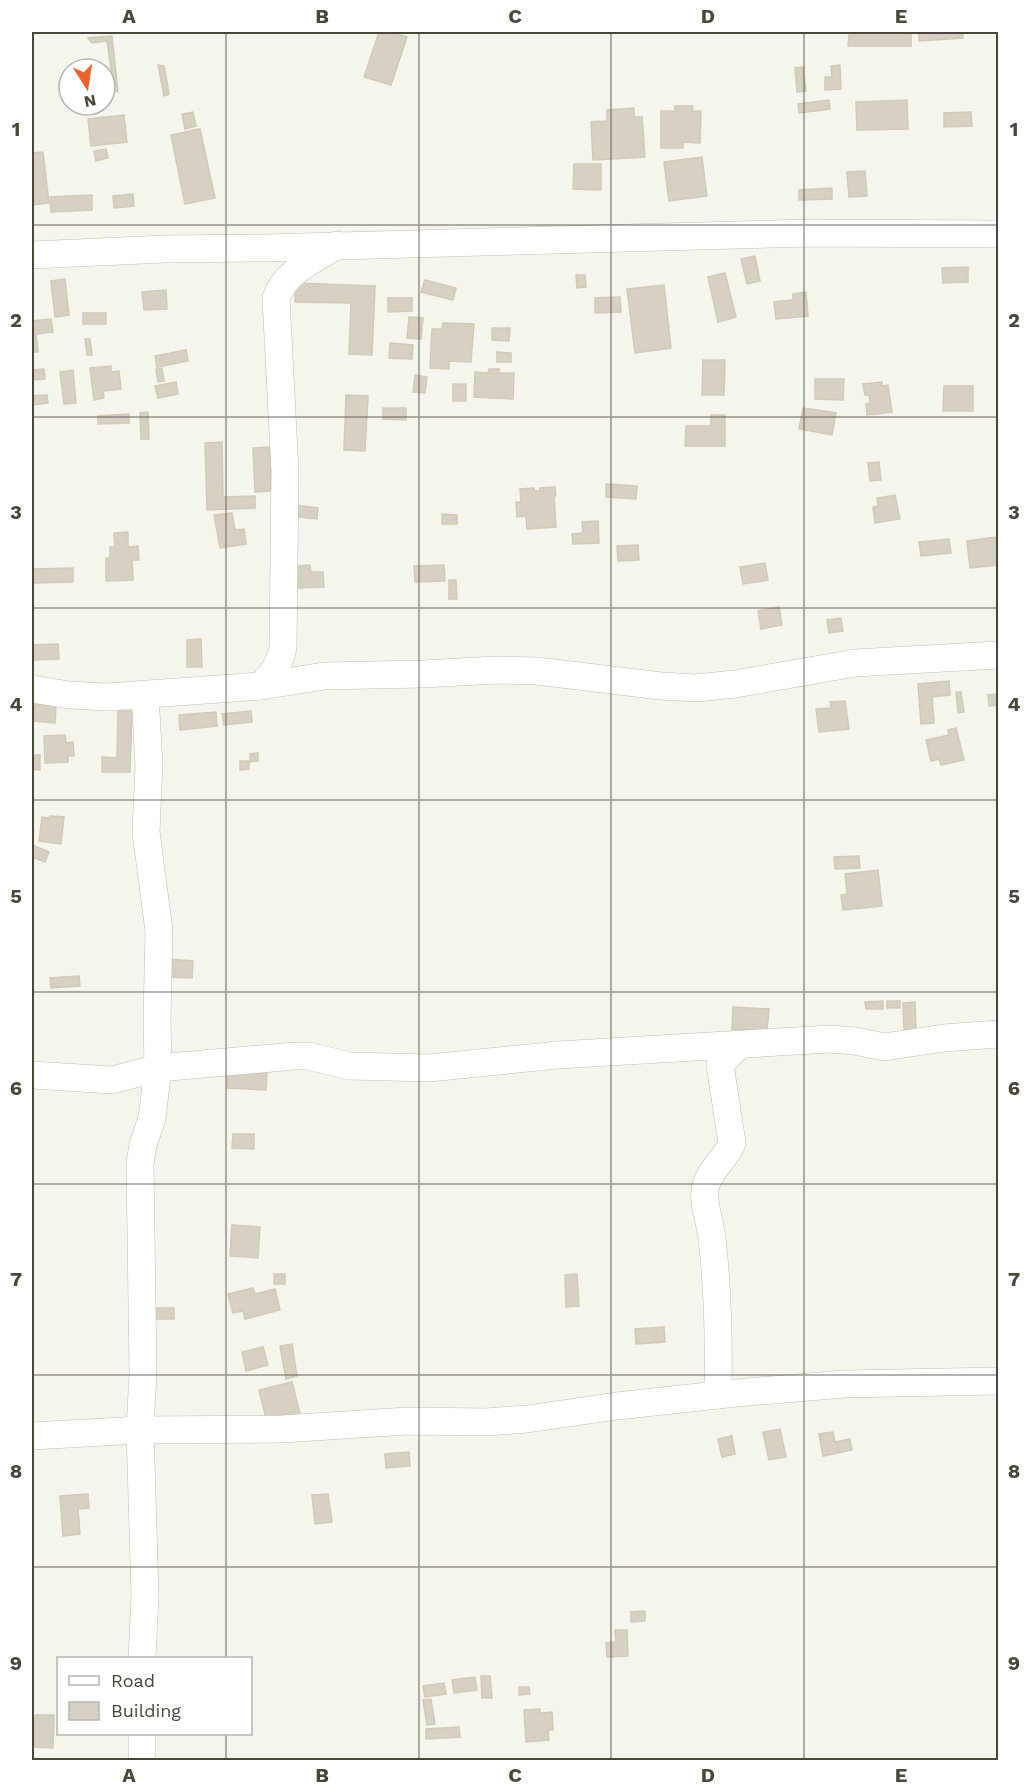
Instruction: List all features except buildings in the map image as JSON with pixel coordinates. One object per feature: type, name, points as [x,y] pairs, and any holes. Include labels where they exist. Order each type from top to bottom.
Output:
[{"type":"street","points":[[32,255],[165,249],[810,233],[999,234]]},
{"type":"street","points":[[261,686],[275,671],[284,648],[285,471],[276,298],[282,285],[289,278],[337,245]]},
{"type":"street","points":[[32,689],[107,697],[261,686],[324,676],[496,670],[537,671],[696,688],[735,684],[855,663],[999,655]]},
{"type":"street","points":[[142,1657],[145,1596],[140,1430],[143,1363],[140,1164],[143,1145],[152,1118],[158,1068],[159,931],[146,832],[149,765],[145,694]]},
{"type":"street","points":[[32,1075],[102,1081],[126,1078],[158,1068],[295,1056],[308,1056],[350,1066],[429,1068],[558,1055],[836,1039],[884,1047],[944,1038],[999,1034]]},
{"type":"street","points":[[718,1395],[712,1239],[705,1187],[714,1166],[730,1150],[732,1143],[720,1065],[740,1045]]},
{"type":"street","points":[[32,1436],[140,1430],[282,1429],[408,1421],[486,1422],[718,1395],[844,1384],[999,1381]]},
{"type":"street","points":[[142,1735],[142,1761]]}]
